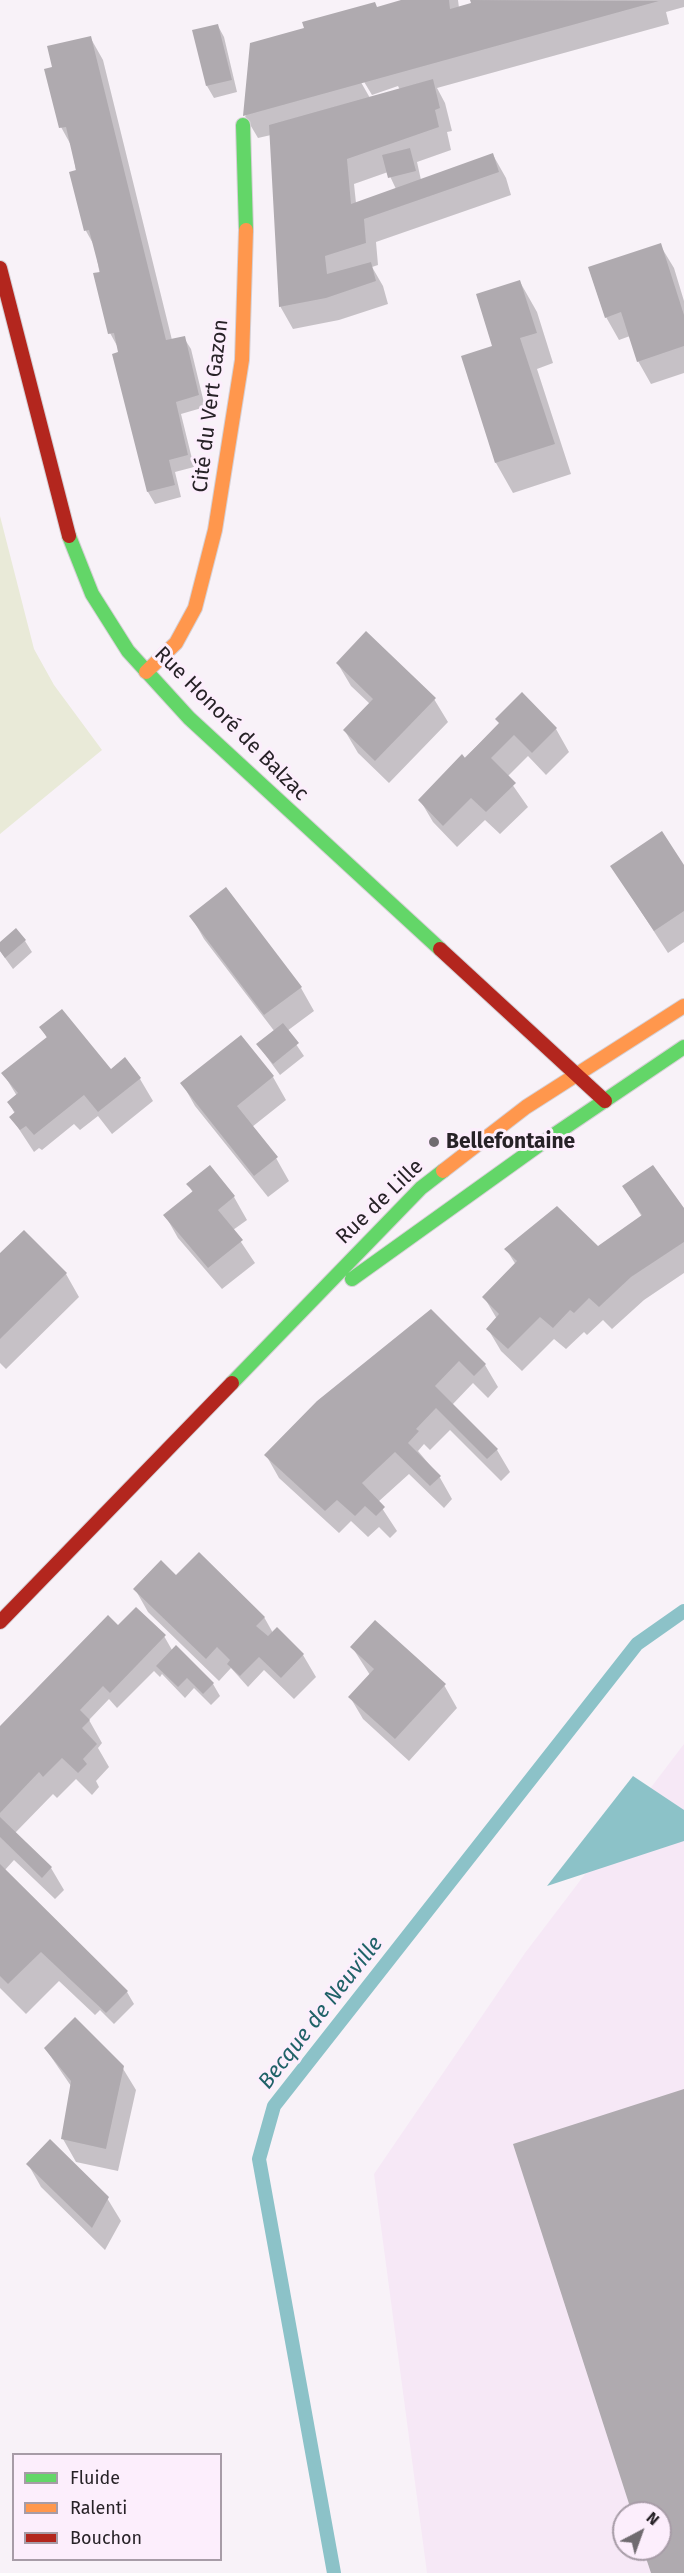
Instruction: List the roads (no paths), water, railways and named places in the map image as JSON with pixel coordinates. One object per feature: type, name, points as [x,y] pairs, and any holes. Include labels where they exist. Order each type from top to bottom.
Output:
[{"type":"street","name":"Cité du Vert Gazon","points":[[146,672],[176,643],[195,608],[215,530],[243,337],[247,249],[243,125]]},
{"type":"street","name":"Rue Honoré de Balzac","points":[[0,268],[63,521],[92,594],[108,622],[146,672],[189,718],[605,1101]]},
{"type":"street","name":"Rue de Lille","points":[[0,1622],[421,1188],[504,1123],[575,1074],[684,1006]]},
{"type":"street","name":"Rue de Lille","points":[[269,1346],[383,1256],[684,1047]]},
{"type":"water","points":[[633,1776],[684,1810],[684,1841],[547,1886]]},
{"type":"waterway","name":"Becque de Neuville","points":[[334,2573],[259,2159],[274,2106],[637,1644],[684,1611]]},
{"type":"place","name":"Bellefontaine","points":[[434,1142]]}]
